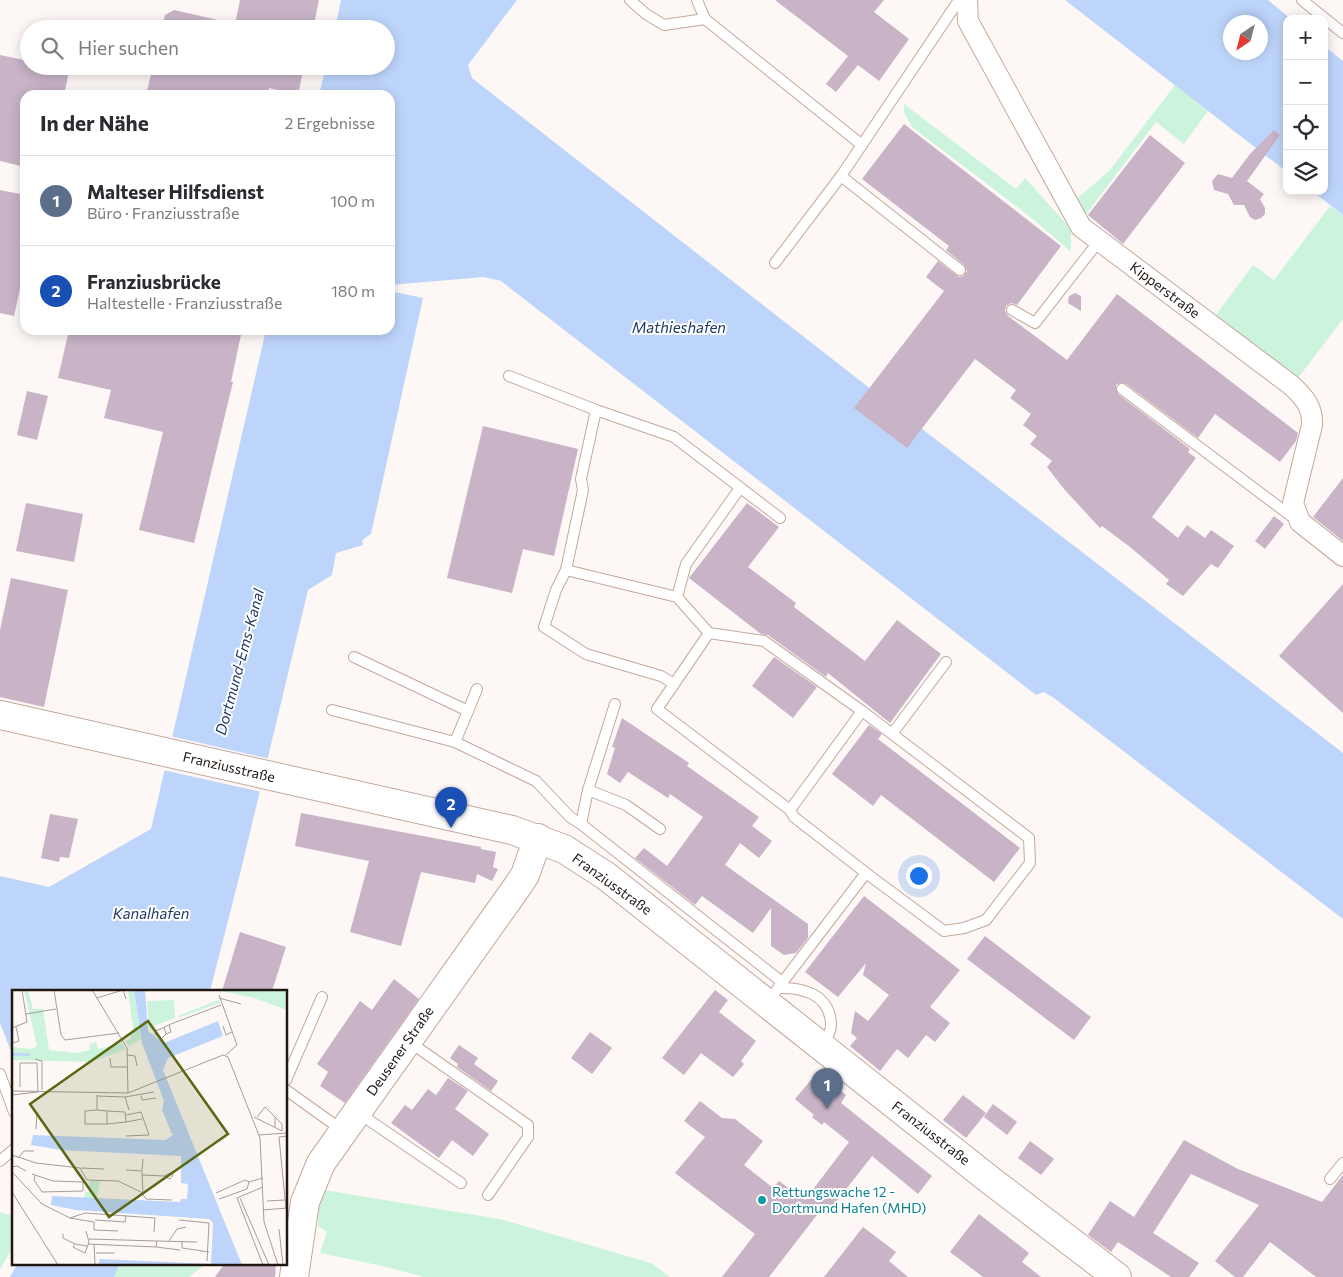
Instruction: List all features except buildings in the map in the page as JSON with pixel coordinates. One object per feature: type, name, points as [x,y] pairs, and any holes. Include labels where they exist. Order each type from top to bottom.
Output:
[{"type":"main road","name":"Franziusstraße","points":[[0,715],[538,838],[588,863],[776,991],[823,1048],[1117,1277]]},
{"type":"main road","name":"Deusener Straße","points":[[294,1277],[307,1192],[321,1163],[525,875],[538,838]]},
{"type":"street","name":"Kipperstraße","points":[[967,0],[968,21],[1081,228],[1291,385],[1306,399],[1312,418],[1312,425],[1293,503],[1300,522]]},
{"type":"street","points":[[1300,522],[1343,556]]},
{"type":"lane","points":[[630,0],[664,26],[704,19]]},
{"type":"lane","points":[[697,0],[704,19],[862,145]]},
{"type":"lane","points":[[775,263],[841,176],[959,0]]},
{"type":"lane","points":[[1302,0],[1343,33]]},
{"type":"lane","points":[[841,176],[960,270]]},
{"type":"lane","points":[[1012,310],[1035,323],[1099,241]]},
{"type":"lane","points":[[509,376],[596,410],[674,437],[780,518]]},
{"type":"lane","points":[[1122,389],[1300,522]]},
{"type":"lane","points":[[596,410],[582,479],[584,490],[566,570],[556,590],[544,627],[586,654],[662,676],[674,684]]},
{"type":"lane","points":[[677,597],[686,564],[740,488]]},
{"type":"lane","points":[[566,570],[677,597],[709,632],[764,641],[862,711],[1029,838],[1030,863],[986,920],[964,928],[944,931],[866,873],[794,817],[790,810],[657,709],[709,632]]},
{"type":"lane","points":[[354,657],[468,711]]},
{"type":"lane","points":[[892,734],[946,662]]},
{"type":"lane","points":[[455,742],[477,689]]},
{"type":"lane","points":[[581,824],[588,790],[615,704]]},
{"type":"lane","points":[[332,710],[455,742],[536,781],[570,817],[581,824],[776,991]]},
{"type":"lane","points":[[790,810],[862,711]]},
{"type":"lane","points":[[588,790],[626,806],[660,829]]},
{"type":"lane","points":[[776,991],[866,873]]},
{"type":"lane","points":[[776,991],[795,987],[808,990],[819,999],[827,1009],[832,1024],[823,1048]]},
{"type":"lane","points":[[288,1075],[322,997]]},
{"type":"lane","points":[[407,1040],[528,1125],[530,1131],[528,1137],[488,1195]]},
{"type":"lane","points":[[0,1074],[12,1107]]},
{"type":"lane","points":[[288,1091],[350,1121],[461,1183]]},
{"type":"lane","points":[[0,1161],[12,1151]]},
{"type":"lane","points":[[1330,1180],[1343,1163]]},
{"type":"green space","points":[[1175,85],[1208,111],[1184,144],[1156,122],[1084,217],[1077,199],[1109,171]]},
{"type":"green space","points":[[904,104],[1016,189],[1025,178],[1071,229],[1071,252],[1028,215],[912,127],[904,112]]},
{"type":"green space","points":[[1330,206],[1343,215],[1343,319],[1298,378],[1215,316],[1253,265],[1274,280]]},
{"type":"green space","points":[[324,1190],[500,1219],[651,1263],[670,1277],[424,1277],[320,1253],[327,1232],[318,1226],[319,1206]]},
{"type":"green space","points":[[0,1212],[12,1215],[12,1249],[0,1269]]},
{"type":"green space","points":[[120,1264],[206,1264],[189,1277],[114,1277]]},
{"type":"water","name":"Mathieshafen","points":[[341,0],[517,0],[468,65],[472,78],[917,425],[1343,753],[1343,919],[1054,698],[1044,692],[1036,695],[501,281],[484,277],[395,285],[395,90],[320,90],[324,75],[395,75],[395,20],[337,20]]},
{"type":"water","points":[[1065,0],[1268,0],[1286,15],[1283,15],[1283,169]]},
{"type":"water","points":[[1328,49],[1343,61],[1343,215],[1317,195],[1328,195]]},
{"type":"water","name":"Kanalhafen","points":[[395,292],[423,298],[371,534],[362,540],[363,545],[336,553],[332,575],[308,590],[210,990],[12,990],[12,1054],[0,1023],[0,876],[49,887],[151,829],[265,335],[395,335]]},
{"type":"water","points":[[17,1264],[120,1264],[114,1277],[10,1277]]},
{"type":"pier","points":[[170,736],[270,759],[262,792],[163,770]]},
{"type":"place","name":"Franziusbrücke","points":[[451,828]]},
{"type":"place","name":"Malteser Hilfsdienst","points":[[827,1109]]},
{"type":"place","name":"Rettungswache 12 - Dortmund Hafen (MHD)","points":[[762,1200]]},
{"type":"water label","name":"Dortmund-Ems-Kanal","points":[[240,662]]}]
